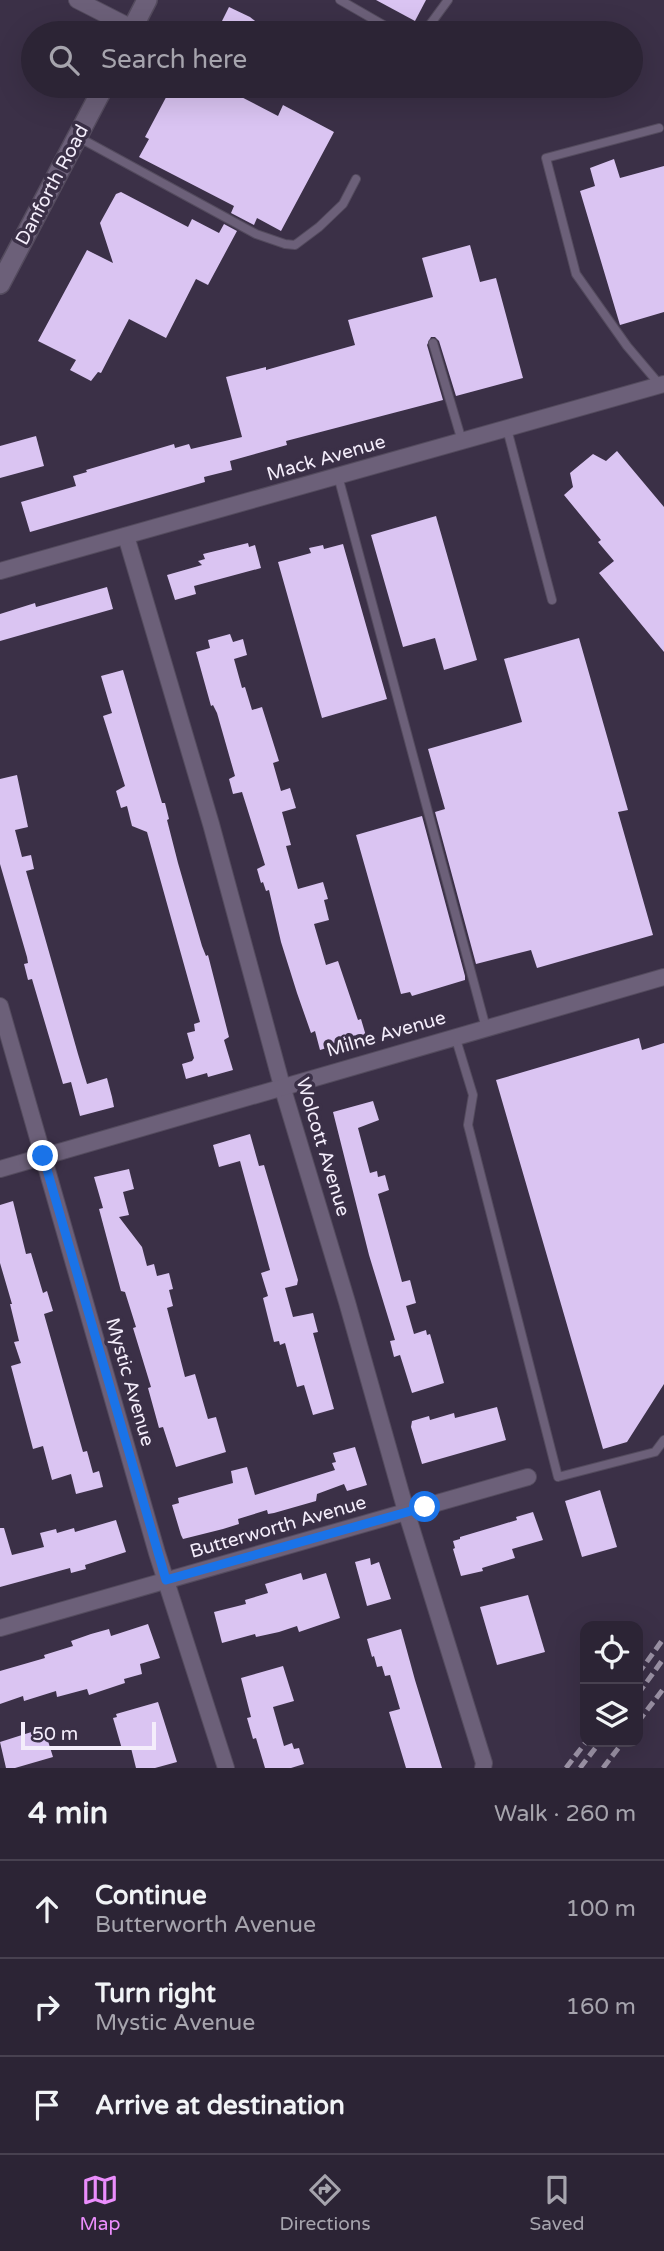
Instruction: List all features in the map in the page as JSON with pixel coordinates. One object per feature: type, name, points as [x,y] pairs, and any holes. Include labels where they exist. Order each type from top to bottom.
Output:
[{"type":"main road","points":[[136,21],[148,0]]},
{"type":"main road","name":"Danforth Road","points":[[0,284],[98,98]]},
{"type":"street","points":[[77,0],[114,21]]},
{"type":"street","name":"Mack Avenue","points":[[0,571],[662,385]]},
{"type":"street","name":"Wolcott Avenue","points":[[126,536],[211,824],[282,1086],[406,1511],[484,1763],[483,1768]]},
{"type":"street","name":"Milne Avenue","points":[[0,1169],[664,977]]},
{"type":"street","name":"Mystic Avenue","points":[[0,1006],[166,1580],[226,1768]]},
{"type":"street","name":"Butterworth Avenue","points":[[0,1628],[528,1477]]},
{"type":"lane","points":[[340,0],[377,21]]},
{"type":"lane","points":[[432,21],[447,0]]},
{"type":"lane","points":[[659,128],[546,158],[576,274],[627,346],[662,385]]},
{"type":"lane","points":[[78,137],[256,234],[285,244],[295,244],[319,227],[343,204],[356,179]]},
{"type":"lane","points":[[433,343],[463,441]]},
{"type":"lane","points":[[507,429],[552,600]]},
{"type":"lane","points":[[338,477],[486,1028]]},
{"type":"lane","points":[[455,1037],[473,1095],[468,1125],[558,1477],[655,1452],[664,1440]]},
{"type":"building","points":[[376,0],[426,0],[415,21]]},
{"type":"building","points":[[229,7],[255,21],[222,21]]},
{"type":"building","points":[[166,98],[243,98],[278,116],[283,105],[334,132],[281,231],[257,218],[254,225],[231,213],[234,206],[139,157],[149,139],[145,137]]},
{"type":"building","points":[[614,159],[620,178],[664,166],[664,312],[620,325],[580,191],[595,186],[590,168]]},
{"type":"building","points":[[121,192],[188,227],[192,219],[219,233],[224,224],[237,231],[208,285],[196,279],[166,338],[129,319],[101,373],[98,372],[91,381],[70,370],[76,360],[38,341],[87,250],[113,263],[100,223],[116,194]]},
{"type":"building","points":[[470,245],[480,282],[496,278],[523,378],[456,396],[439,341],[431,337],[427,345],[443,400],[286,441],[287,445],[230,461],[232,470],[204,477],[205,482],[30,532],[21,502],[76,486],[73,476],[87,472],[86,470],[174,444],[175,448],[189,444],[191,449],[242,437],[226,377],[266,367],[266,370],[355,345],[348,320],[433,297],[422,258]]},
{"type":"building","points":[[36,436],[44,466],[0,478],[0,446]]},
{"type":"building","points":[[617,451],[664,507],[664,652],[599,573],[614,561],[598,542],[601,540],[564,495],[573,487],[570,473],[593,454],[606,461]]},
{"type":"building","points":[[436,516],[477,660],[444,670],[435,638],[403,647],[371,535]]},
{"type":"building","points":[[248,543],[249,547],[255,545],[261,568],[194,586],[196,594],[175,600],[167,575],[202,565],[198,561],[205,559],[203,554]]},
{"type":"building","points":[[343,544],[387,699],[322,718],[278,562],[311,553],[309,548],[323,545],[324,549]]},
{"type":"building","points":[[107,587],[113,609],[0,641],[0,614],[35,603],[36,607]]},
{"type":"building","points":[[230,634],[233,642],[243,639],[247,655],[234,659],[242,688],[245,687],[252,710],[262,707],[279,761],[273,763],[281,791],[290,788],[296,808],[282,812],[291,845],[286,846],[298,889],[323,882],[328,899],[324,900],[329,920],[314,924],[326,965],[338,961],[366,1036],[320,1050],[315,1031],[311,1033],[297,993],[269,890],[266,891],[263,882],[261,883],[257,869],[265,865],[242,792],[233,794],[229,779],[235,776],[196,652],[210,648],[208,640]]},
{"type":"building","points":[[579,638],[628,810],[618,812],[653,935],[537,968],[531,950],[476,964],[435,812],[445,809],[428,749],[522,722],[504,659]]},
{"type":"building","points":[[123,670],[162,803],[165,803],[178,863],[202,946],[206,956],[208,955],[229,1037],[224,1040],[233,1070],[208,1077],[207,1073],[186,1079],[182,1064],[194,1058],[187,1033],[195,1031],[194,1024],[200,1022],[147,832],[132,826],[127,806],[121,808],[116,791],[125,786],[103,716],[112,713],[101,676]]},
{"type":"building","points":[[17,775],[28,827],[15,830],[22,857],[31,855],[34,869],[26,871],[78,1054],[87,1084],[107,1078],[114,1107],[80,1116],[71,1082],[63,1084],[32,979],[28,980],[24,964],[28,963],[27,957],[0,864],[0,779]]},
{"type":"building","points":[[422,816],[465,980],[412,996],[410,992],[401,994],[356,835]]},
{"type":"building","points":[[639,1038],[642,1050],[664,1043],[664,1384],[627,1442],[603,1449],[496,1080]]},
{"type":"building","points":[[373,1101],[379,1120],[358,1128],[370,1173],[377,1171],[378,1177],[385,1175],[389,1190],[378,1194],[402,1282],[410,1280],[416,1303],[406,1306],[414,1334],[426,1330],[427,1335],[430,1334],[444,1383],[412,1393],[400,1355],[394,1357],[390,1341],[395,1340],[369,1255],[333,1112]]},
{"type":"building","points":[[250,1134],[259,1166],[264,1165],[298,1280],[297,1285],[285,1288],[293,1317],[313,1313],[318,1332],[313,1333],[334,1409],[313,1415],[304,1385],[297,1387],[285,1343],[280,1345],[279,1341],[274,1342],[263,1298],[268,1296],[261,1273],[270,1270],[240,1161],[219,1167],[213,1145]]},
{"type":"building","points":[[129,1169],[134,1189],[123,1192],[129,1215],[119,1217],[142,1247],[147,1266],[154,1264],[157,1276],[169,1273],[173,1306],[167,1308],[185,1377],[195,1374],[208,1419],[216,1417],[226,1452],[176,1467],[163,1427],[159,1428],[148,1388],[151,1387],[133,1328],[136,1327],[125,1292],[121,1291],[99,1209],[103,1208],[94,1177]]},
{"type":"building","points":[[13,1201],[26,1254],[31,1253],[43,1293],[47,1291],[53,1311],[44,1314],[83,1452],[87,1451],[93,1473],[99,1471],[103,1487],[76,1494],[71,1474],[52,1480],[43,1446],[33,1449],[11,1366],[21,1363],[14,1342],[19,1341],[0,1263],[0,1205]]},
{"type":"building","points":[[497,1407],[506,1440],[422,1464],[411,1427],[412,1421],[429,1416],[430,1420],[454,1413],[455,1418]]},
{"type":"building","points":[[355,1447],[367,1485],[347,1491],[344,1484],[317,1494],[316,1501],[274,1513],[268,1514],[267,1510],[238,1519],[239,1524],[183,1539],[172,1505],[179,1503],[178,1498],[233,1483],[231,1471],[247,1467],[255,1495],[335,1470],[332,1463],[336,1462],[333,1453]]},
{"type":"building","points":[[600,1490],[617,1547],[582,1557],[565,1501]]},
{"type":"building","points":[[533,1512],[543,1540],[512,1549],[515,1558],[482,1568],[483,1571],[461,1576],[453,1541]]},
{"type":"building","points":[[116,1520],[126,1552],[85,1565],[86,1569],[71,1573],[70,1568],[0,1587],[0,1528],[4,1528],[12,1555],[44,1547],[40,1533],[56,1529],[57,1533],[74,1528],[75,1532]]},
{"type":"building","points":[[370,1558],[371,1565],[379,1562],[391,1599],[367,1606],[355,1562]]},
{"type":"building","points":[[301,1573],[303,1580],[326,1573],[340,1618],[299,1632],[297,1626],[222,1643],[214,1612],[246,1604],[245,1600],[268,1593],[265,1584]]},
{"type":"building","points":[[528,1595],[545,1652],[497,1665],[480,1607]]},
{"type":"building","points":[[148,1624],[160,1658],[140,1664],[142,1674],[124,1679],[125,1683],[89,1695],[87,1689],[57,1697],[56,1691],[24,1701],[23,1696],[0,1704],[0,1671],[45,1658],[44,1655],[73,1646],[71,1641],[91,1634],[109,1629],[111,1636]]},
{"type":"building","points":[[401,1629],[442,1768],[406,1768],[389,1712],[400,1709],[390,1675],[385,1676],[382,1666],[377,1667],[374,1656],[372,1657],[367,1639]]},
{"type":"building","points":[[283,1666],[294,1701],[273,1707],[284,1746],[292,1743],[294,1749],[299,1748],[304,1764],[291,1768],[265,1768],[247,1718],[251,1717],[241,1678]]},
{"type":"building","points":[[158,1702],[177,1762],[155,1768],[136,1768],[131,1748],[122,1749],[113,1718],[117,1717],[116,1714]]},
{"type":"building","points":[[44,1728],[53,1757],[6,1768],[0,1742]]},
{"type":"railway","points":[[643,1667],[664,1638]]},
{"type":"railway","points":[[643,1687],[664,1658]]},
{"type":"railway","points":[[643,1715],[664,1688]]},
{"type":"railway","points":[[566,1768],[582,1747]]},
{"type":"railway","points":[[580,1768],[596,1747]]},
{"type":"railway","points":[[603,1768],[619,1747]]},
{"type":"route","points":[[43,1156],[166,1580],[425,1507]]}]
